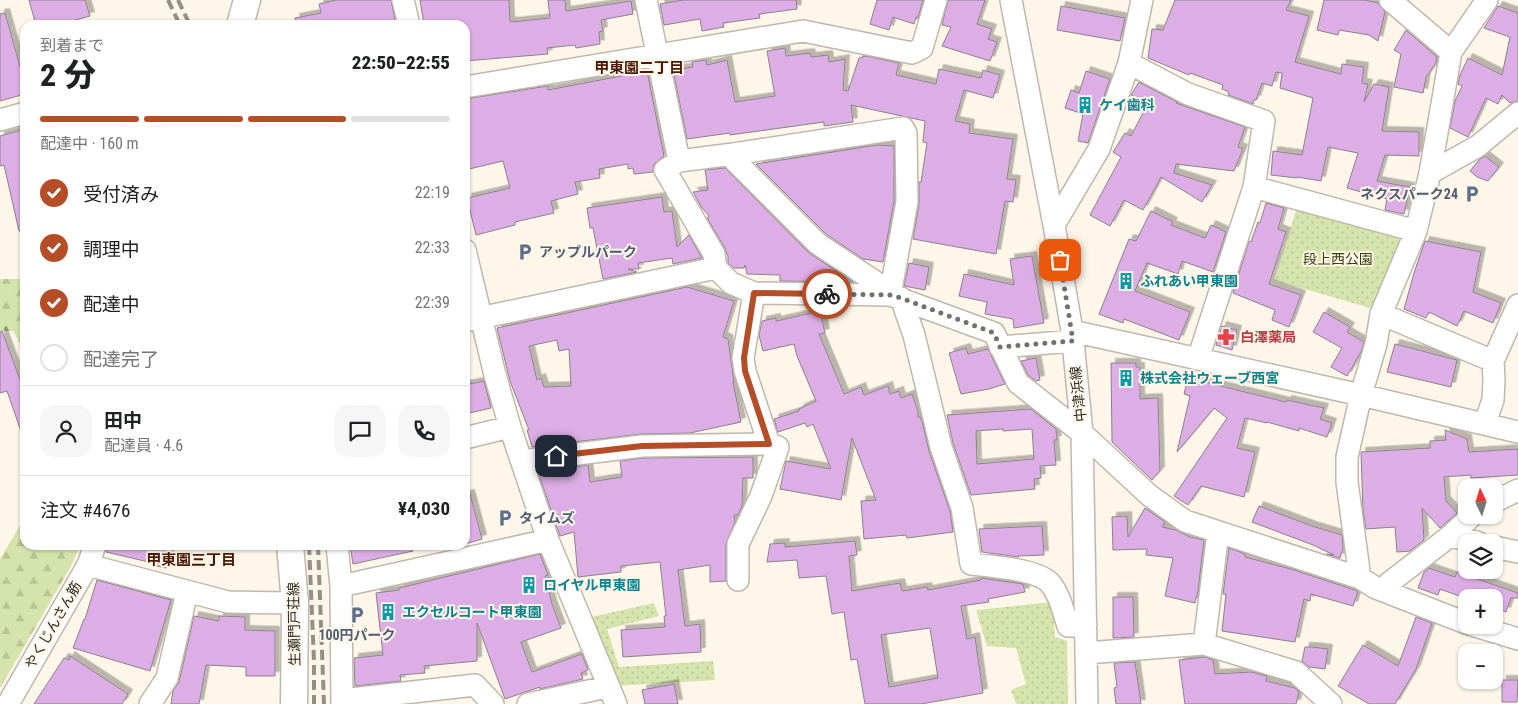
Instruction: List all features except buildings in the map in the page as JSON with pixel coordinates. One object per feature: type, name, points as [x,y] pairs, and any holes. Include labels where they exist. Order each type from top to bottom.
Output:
[{"type":"main road","points":[[241,20],[247,0]]},
{"type":"main road","name":"生瀬門戸荘線","points":[[290,550],[295,603],[294,704]]},
{"type":"street","points":[[403,0],[408,20]]},
{"type":"street","points":[[646,0],[679,161]]},
{"type":"street","points":[[470,86],[803,31],[912,54],[922,48],[936,0]]},
{"type":"street","name":"中津浜線","points":[[1011,0],[1054,225],[1072,336],[1082,433],[1088,704]]},
{"type":"street","points":[[1054,225],[1099,149],[1129,63],[1142,0]]},
{"type":"street","points":[[1390,0],[1451,52]]},
{"type":"street","points":[[1360,578],[1347,482],[1347,456],[1361,395],[1376,344],[1381,314],[1416,231],[1430,174],[1451,52],[1488,0]]},
{"type":"street","points":[[1129,63],[1188,94],[1264,121],[1254,187],[1198,359]]},
{"type":"street","points":[[1430,174],[1478,146],[1518,113]]},
{"type":"street","points":[[0,120],[20,114]]},
{"type":"street","points":[[895,297],[754,293],[731,284],[716,268],[714,254],[665,170],[679,161],[903,128],[906,133],[907,202],[895,297],[914,335],[942,447],[962,508],[971,564],[1019,569],[1048,581],[1056,592],[1068,626],[1086,625]]},
{"type":"street","points":[[732,154],[735,161],[818,244],[895,297],[994,333],[1018,383],[1082,433],[1149,495],[1177,516],[1185,521],[1360,578],[1385,591],[1458,620]]},
{"type":"street","points":[[1254,187],[1416,231]]},
{"type":"street","points":[[474,319],[716,268]]},
{"type":"street","points":[[470,288],[474,319],[495,375],[510,427],[548,540],[612,696],[528,704]]},
{"type":"street","points":[[754,293],[744,358],[745,371],[769,444]]},
{"type":"street","points":[[1485,423],[1492,400],[1494,381],[1493,361],[1518,306]]},
{"type":"street","points":[[1381,314],[1493,361]]},
{"type":"street","points":[[1000,347],[1072,336],[1198,359],[1518,432]]},
{"type":"street","points":[[470,437],[510,427]]},
{"type":"street","points":[[522,460],[642,446],[769,444],[778,447],[761,496],[738,544],[738,580]]},
{"type":"street","points":[[1503,498],[1518,490]]},
{"type":"street","points":[[1385,591],[1389,583],[1463,524]]},
{"type":"street","points":[[1204,644],[1218,532]]},
{"type":"street","points":[[1450,536],[1458,538]]},
{"type":"street","points":[[341,586],[548,540]]},
{"type":"street","points":[[1503,548],[1518,552]]},
{"type":"street","points":[[337,550],[341,586],[342,702],[475,685],[493,704]]},
{"type":"street","points":[[92,555],[187,592],[228,602],[295,603]]},
{"type":"street","name":"やくじんさん筋","points":[[8,704],[92,555]]},
{"type":"street","points":[[150,704],[167,678],[187,592]]},
{"type":"street","points":[[1502,634],[1518,639]]},
{"type":"street","points":[[1086,653],[1204,644],[1296,672],[1320,700]]},
{"type":"green space","name":"段上西公園","points":[[1297,208],[1396,236],[1404,248],[1370,308],[1274,280]]},
{"type":"green space","points":[[0,279],[20,279],[20,343],[13,331],[0,331]]},
{"type":"green space","points":[[20,525],[20,550],[79,550],[0,688],[0,559]]},
{"type":"green space","points":[[1053,602],[1055,637],[1067,641],[1068,704],[1016,704],[1011,690],[1026,684],[1016,648],[987,646],[976,610]]},
{"type":"green space","points":[[654,603],[659,616],[607,629],[619,667],[713,661],[715,680],[614,686],[587,618]]},
{"type":"railway","points":[[168,0],[178,20]]},
{"type":"railway","points":[[178,0],[188,20]]},
{"type":"railway","points":[[309,550],[314,704]]},
{"type":"railway","points":[[318,550],[324,704]]},
{"type":"way so far","points":[[827,294],[890,295],[901,298],[994,333],[1000,347],[1073,341],[1060,260]]},
{"type":"place","name":"ケイ歯科","points":[[1085,105]]},
{"type":"place","name":"ネクスパーク24","points":[[1472,194]]},
{"type":"place","name":"アップルパーク","points":[[525,252]]},
{"type":"place","name":"ふれあい甲東園","points":[[1126,281]]},
{"type":"place","name":"白澤薬局","points":[[1226,337]]},
{"type":"place","name":"株式会社ウェーブ西宮","points":[[1126,378]]},
{"type":"place","name":"タイムズ","points":[[505,518]]},
{"type":"place","name":"ロイヤル甲東園","points":[[529,585]]},
{"type":"place","name":"エクセルコート甲東園","points":[[388,612]]},
{"type":"place","name":"100円パーク","points":[[357,615]]},
{"type":"district","name":"甲東園二丁目","points":[[639,68]]},
{"type":"district","name":"甲東園三丁目","points":[[191,560]]},
{"type":"route","points":[[556,456],[642,446],[769,444],[745,371],[744,358],[754,293],[827,294]]}]
